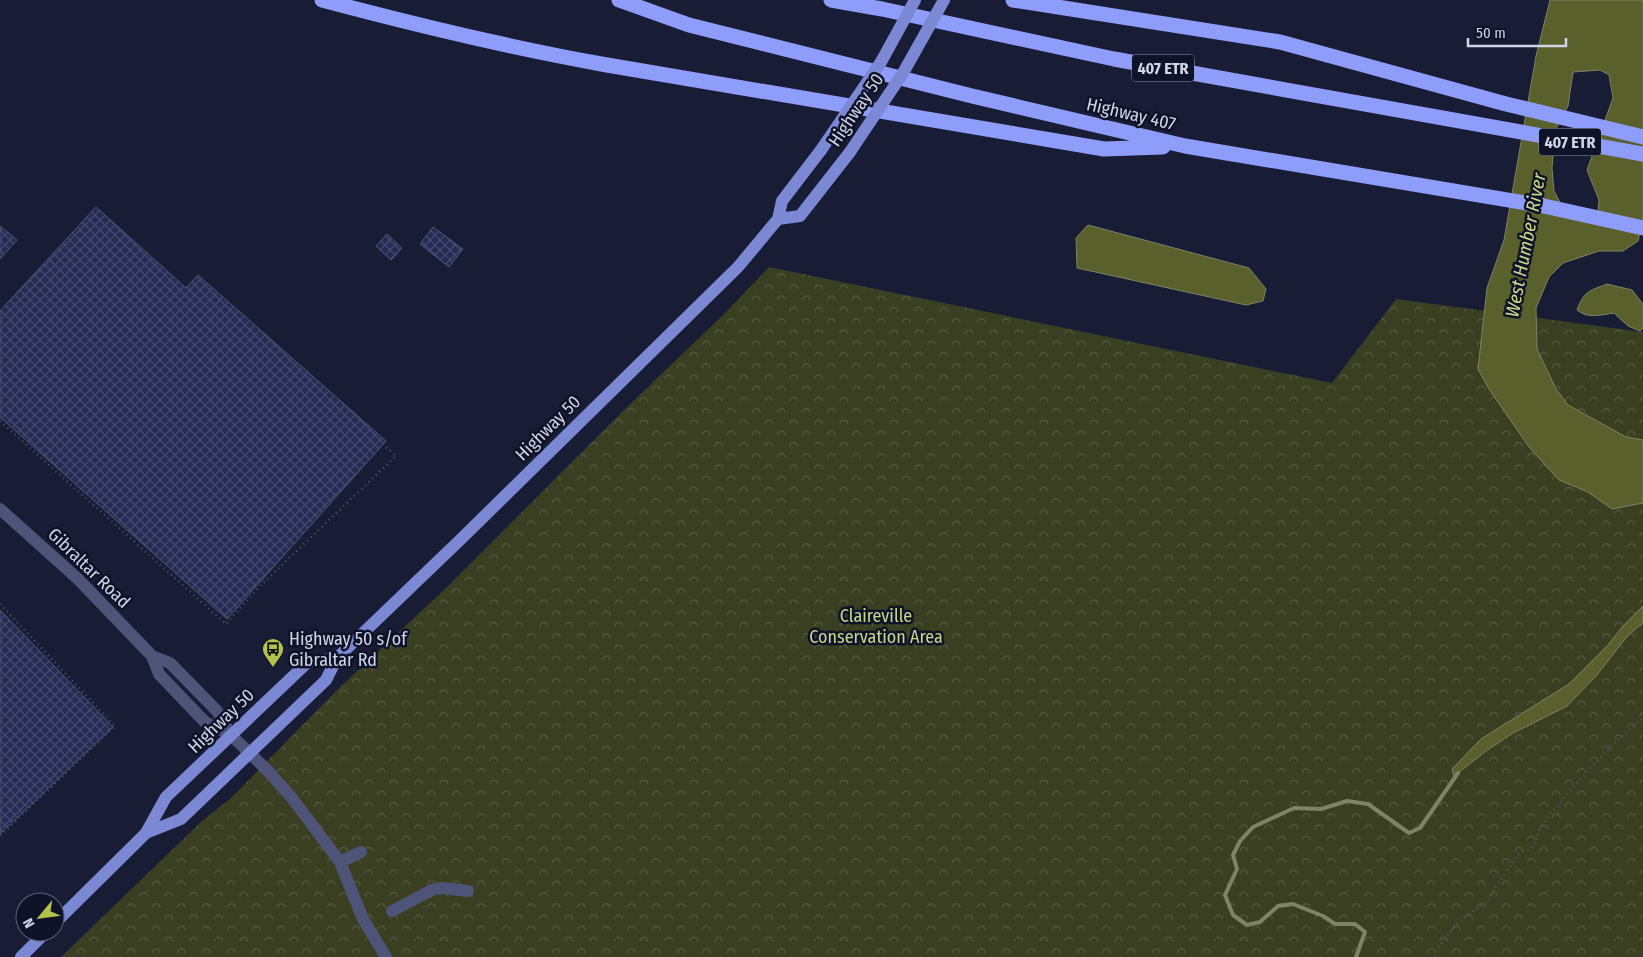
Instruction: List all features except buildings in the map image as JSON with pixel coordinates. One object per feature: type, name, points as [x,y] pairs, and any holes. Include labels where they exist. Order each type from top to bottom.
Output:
[{"type":"highway","points":[[322,0],[380,16],[607,66],[1104,149],[1185,146]]},
{"type":"highway","name":"Highway 407","points":[[619,0],[688,25],[972,96],[1185,146],[1544,206],[1643,228]]},
{"type":"highway","name":"407 ETR","points":[[831,0],[882,9],[1114,59],[1643,154]]},
{"type":"highway","points":[[1013,0],[1280,42],[1506,104],[1643,137]]},
{"type":"main road","name":"Highway 50","points":[[146,833],[182,819],[326,680],[337,658],[453,547],[738,267],[778,219],[782,201],[821,150],[881,62],[915,0]]},
{"type":"main road","name":"Highway 50","points":[[778,219],[800,216],[850,152],[903,73],[944,0]]},
{"type":"main road","name":"Highway 50","points":[[65,913],[146,833],[166,797],[308,662],[337,658]]},
{"type":"main road","points":[[21,957],[36,942]]},
{"type":"street","name":"Gibraltar Road","points":[[0,509],[78,579],[152,656],[159,674],[205,722],[231,735],[269,772],[292,798],[340,862],[362,919],[386,957]]},
{"type":"street","points":[[340,862],[361,852]]},
{"type":"street","points":[[392,911],[432,890],[441,888],[468,891]]},
{"type":"path","points":[[0,421],[226,624],[260,586],[396,456],[384,445]]},
{"type":"path","points":[[0,604],[115,726],[0,836]]},
{"type":"path","points":[[1435,957],[1440,944],[1455,926],[1465,916],[1488,902],[1496,886],[1519,854],[1532,848],[1537,841],[1538,832],[1575,785],[1612,745],[1643,718]]},
{"type":"green space","name":"Claireville Conservation Area","points":[[769,267],[1332,383],[1396,299],[1643,332],[1643,957],[61,957],[202,821],[231,798],[336,691],[446,588],[624,410],[724,314]]},
{"type":"water","name":"West Humber River","points":[[1550,0],[1643,0],[1643,217],[1638,241],[1623,251],[1599,251],[1563,263],[1549,277],[1536,308],[1537,349],[1556,389],[1568,405],[1626,437],[1643,440],[1643,503],[1612,509],[1588,492],[1559,480],[1529,447],[1489,389],[1478,369],[1487,288],[1504,240],[1536,56]],"holes":[[[1600,70],[1609,75],[1613,98],[1587,170],[1599,200],[1597,222],[1562,206],[1554,191],[1552,168],[1555,131],[1568,106],[1573,72]]]},
{"type":"water","points":[[1088,225],[1249,268],[1266,289],[1263,301],[1246,305],[1077,268],[1076,238]]},
{"type":"water","points":[[1607,284],[1632,290],[1643,304],[1643,328],[1640,331],[1628,326],[1614,313],[1585,315],[1577,310],[1585,295]]},
{"type":"water","points":[[1643,606],[1643,623],[1628,635],[1596,676],[1567,706],[1513,733],[1454,776],[1452,769],[1481,739],[1569,684]]},
{"type":"waterway","points":[[1356,957],[1365,932],[1355,924],[1335,924],[1323,916],[1293,904],[1278,906],[1260,922],[1247,925],[1233,915],[1225,895],[1237,869],[1233,855],[1240,841],[1253,827],[1294,808],[1321,809],[1347,801],[1368,804],[1409,833],[1420,828],[1458,773]]},
{"type":"place","name":"Highway 50 s/of Gibraltar Rd","points":[[273,668]]}]
